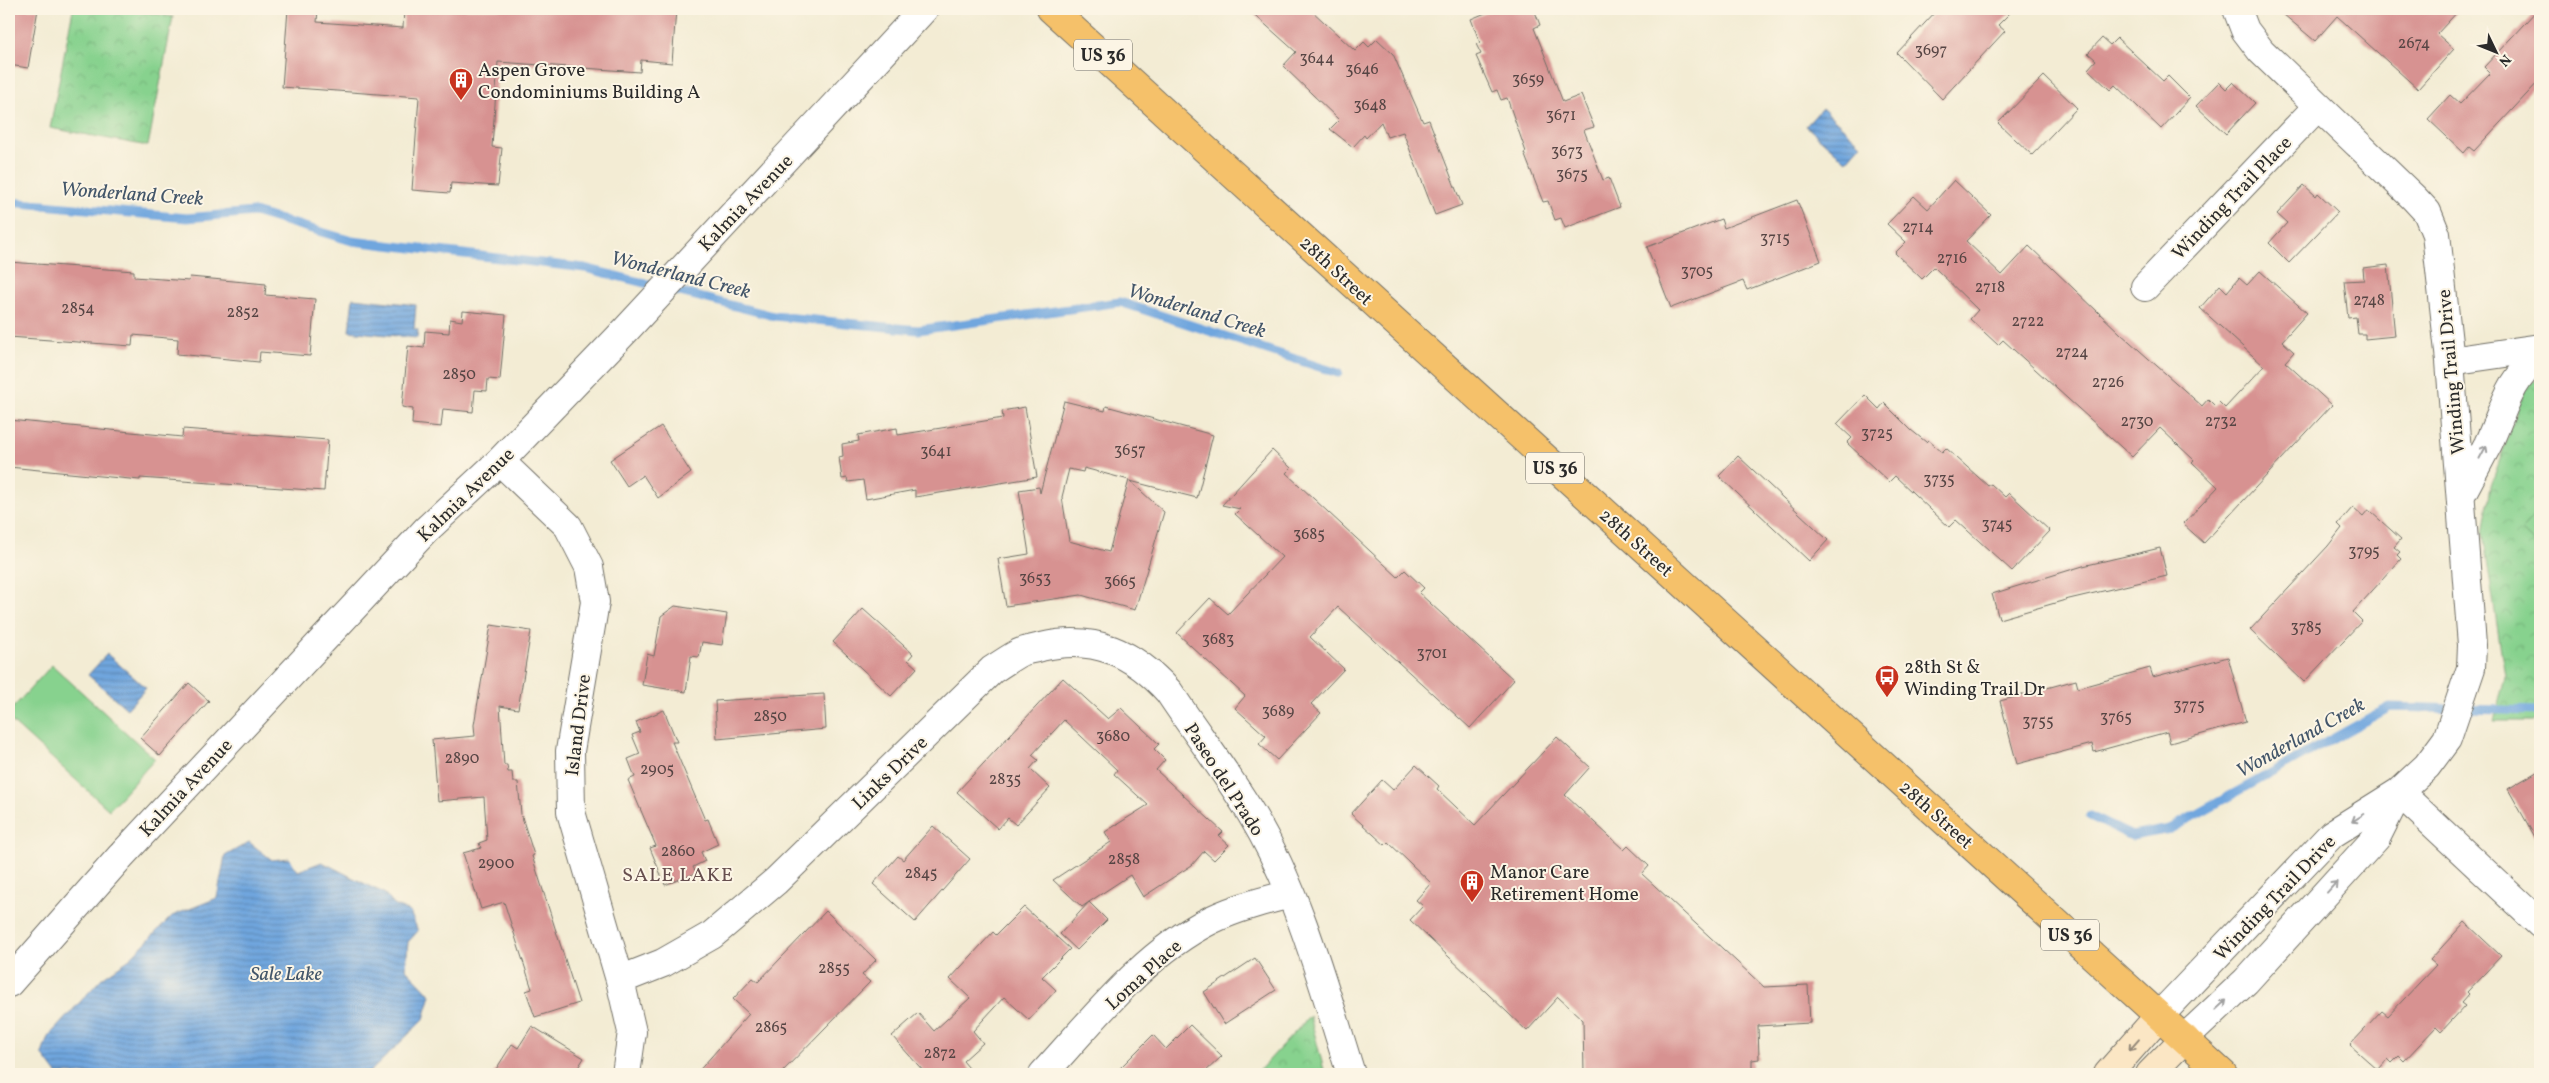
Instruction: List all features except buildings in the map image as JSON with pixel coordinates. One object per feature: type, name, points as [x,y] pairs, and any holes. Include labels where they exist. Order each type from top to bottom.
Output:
[{"type":"highway","name":"28th Street","points":[[1051,9],[2223,1074]]},
{"type":"street","name":"Kalmia Avenue","points":[[9,982],[121,856],[426,530],[500,461],[634,322],[682,267],[779,166],[924,9]]},
{"type":"street","name":"Winding Trail Drive","points":[[2159,1016],[2332,834],[2399,792],[2426,766],[2447,739],[2471,668],[2472,646],[2461,495],[2450,361],[2436,234],[2427,212],[2395,178],[2317,107],[2260,50],[2245,30],[2237,9]]},
{"type":"street","name":"Winding Trail Place","points":[[2146,287],[2317,107]]},
{"type":"street","points":[[2450,361],[2540,348]]},
{"type":"street","points":[[2461,495],[2488,443],[2510,390],[2519,374],[2540,356]]},
{"type":"street","name":"Island Drive","points":[[500,461],[568,526],[589,567],[595,602],[570,751],[569,797],[571,812],[620,980],[632,1032],[626,1074]]},
{"type":"street","name":"Links Drive","points":[[620,980],[663,963],[712,934],[776,881],[992,670],[1020,652],[1060,642],[1096,645],[1127,656],[1153,675],[1169,692]]},
{"type":"street","name":"Paseo del Prado","points":[[1169,692],[1253,816],[1291,894],[1310,944],[1351,1074]]},
{"type":"street","name":"Winding Trail Drive","points":[[2185,1038],[2246,981],[2376,838],[2399,792]]},
{"type":"street","points":[[2399,792],[2540,924]]},
{"type":"street","name":"Loma Place","points":[[1043,1074],[1122,989],[1167,947],[1210,921],[1242,907],[1291,894]]},
{"type":"street","points":[[2108,1074],[2159,1016]]},
{"type":"street","points":[[2150,1074],[2185,1038]]},
{"type":"green space","points":[[73,9],[129,9],[173,17],[148,146],[50,128]]},
{"type":"green space","points":[[2540,379],[2540,721],[2494,721],[2505,677],[2483,534],[2491,485],[2526,385]]},
{"type":"green space","points":[[2540,509],[2540,548],[2521,530]]},
{"type":"green space","points":[[52,665],[155,759],[109,810],[9,719],[9,712]]},
{"type":"green space","points":[[1310,1016],[1325,1074],[1256,1074]]},
{"type":"water","points":[[1822,108],[1861,144],[1846,161],[1806,126]]},
{"type":"water","points":[[353,298],[416,305],[414,329],[418,330],[417,338],[349,331]]},
{"type":"water","points":[[107,654],[146,688],[127,709],[88,675]]},
{"type":"water","name":"Sale Lake","points":[[249,842],[272,860],[289,858],[298,871],[322,862],[385,894],[394,905],[410,912],[418,931],[408,942],[406,969],[431,995],[424,1019],[368,1074],[57,1074],[42,1054],[48,1037],[102,978],[127,961],[172,916],[217,898],[225,856]]},
{"type":"waterway","name":"Wonderland Creek","points":[[9,202],[187,218],[254,212],[352,241],[585,268],[774,316],[918,330],[1120,302],[1338,373]]},
{"type":"waterway","name":"Wonderland Creek","points":[[2090,816],[2132,836],[2170,829],[2390,707],[2540,711]]},
{"type":"place","name":"Aspen Grove Condominiums Building A","points":[[461,101]]},
{"type":"place","name":"28th St & Winding Trail Dr","points":[[1887,698]]},
{"type":"place","name":"Manor Care Retirement Home","points":[[1472,903]]},
{"type":"district","name":"SALE LAKE","points":[[678,874]]}]
